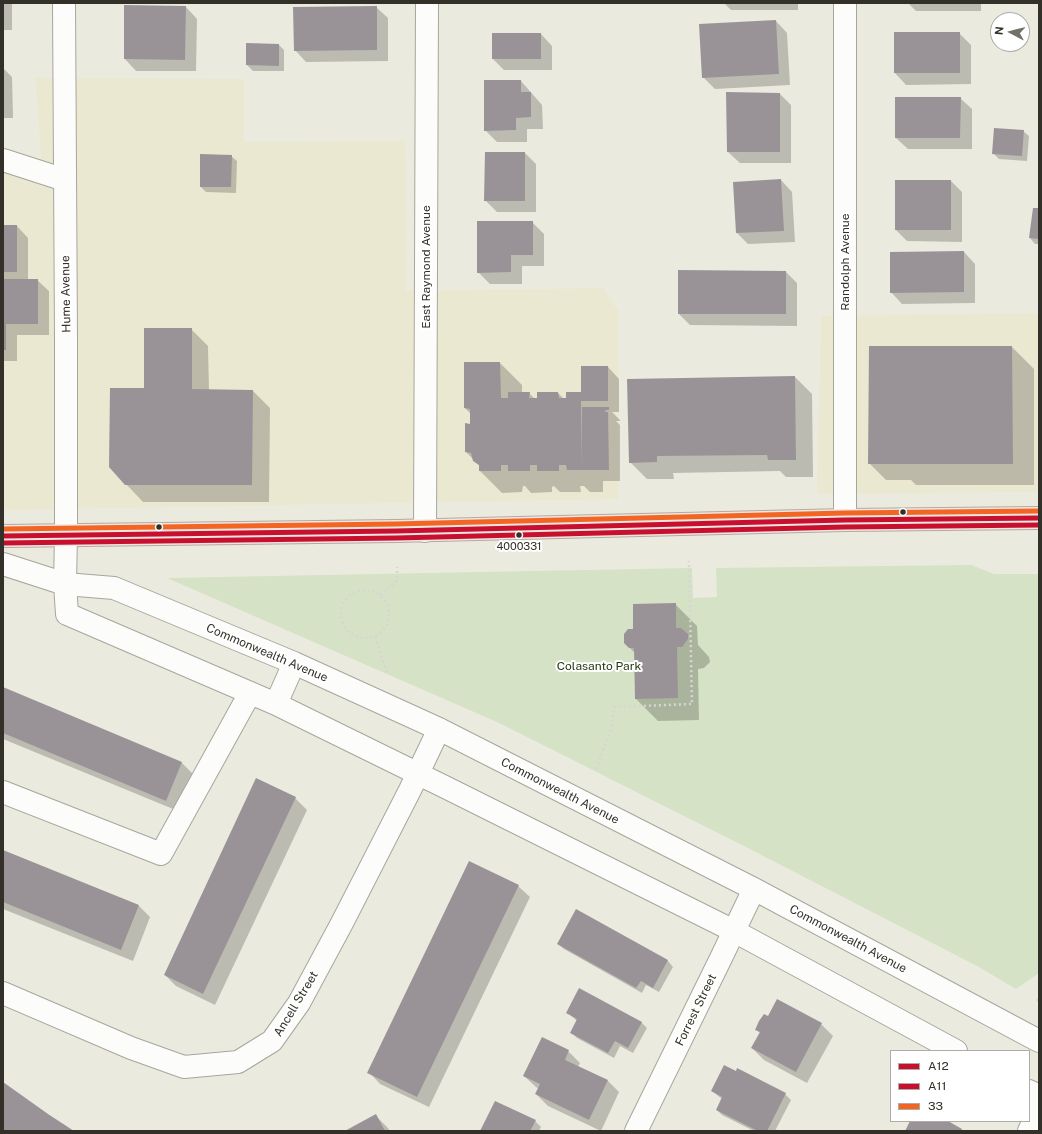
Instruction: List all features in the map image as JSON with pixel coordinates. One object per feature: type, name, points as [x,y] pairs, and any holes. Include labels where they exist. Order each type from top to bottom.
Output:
[{"type":"main road","points":[[3,536],[425,531],[845,520],[1039,518]]},
{"type":"street","name":"Hume Avenue","points":[[64,3],[66,339],[66,535],[64,584]]},
{"type":"street","name":"East Raymond Avenue","points":[[425,531],[427,3]]},
{"type":"street","name":"Randolph Avenue","points":[[844,3],[845,520]]},
{"type":"street","points":[[3,160],[65,180]]},
{"type":"street","name":"Commonwealth Avenue","points":[[3,564],[64,584],[114,588],[294,662],[439,729],[754,889],[1039,1041]]},
{"type":"street","points":[[64,584],[67,614],[276,704],[734,931],[954,1050]]},
{"type":"street","points":[[276,704],[294,662]]},
{"type":"street","points":[[3,792],[161,854],[250,693]]},
{"type":"street","name":"Ancell Street","points":[[3,993],[131,1048],[184,1067],[238,1062],[272,1041],[299,1003],[345,916],[439,729]]},
{"type":"street","name":"Forrest Street","points":[[636,1131],[754,889]]},
{"type":"street","points":[[1030,1092],[1039,1096]]},
{"type":"street","points":[[1029,1131],[1039,1110]]},
{"type":"path","points":[[596,769],[612,727],[614,707],[692,704],[688,561]]},
{"type":"path","points":[[380,595],[397,581],[397,567]]},
{"type":"path","points":[[368,590],[380,595],[388,605],[389,617],[385,629],[375,637],[362,638],[351,634],[343,624],[341,611],[346,600],[356,592],[368,590]]},
{"type":"path","points":[[375,637],[388,674]]},
{"type":"shaded area","points":[[35,78],[244,79],[244,142],[405,141],[406,291],[603,288],[619,312],[618,499],[3,510],[3,173],[43,186]]},
{"type":"shaded area","points":[[1039,313],[1039,492],[817,494],[821,316]]},
{"type":"green space","name":"Colasanto Park","points":[[971,565],[994,574],[1039,574],[1039,973],[1016,989],[979,967],[744,846],[497,722],[167,578],[692,568],[693,598],[717,597],[716,568]]},
{"type":"building","points":[[124,5],[186,6],[185,60],[124,59]]},
{"type":"building","points":[[377,6],[377,50],[294,51],[293,7]]},
{"type":"building","points":[[776,20],[779,74],[702,78],[699,24]]},
{"type":"building","points":[[894,32],[960,32],[960,73],[894,73]]},
{"type":"building","points":[[492,33],[541,33],[541,59],[492,59]]},
{"type":"building","points":[[246,43],[279,44],[279,66],[246,65]]},
{"type":"building","points":[[484,80],[521,80],[521,92],[531,92],[531,117],[516,118],[516,130],[484,131]]},
{"type":"building","points":[[726,92],[780,93],[780,152],[727,152]]},
{"type":"building","points":[[895,97],[961,97],[960,138],[895,138]]},
{"type":"building","points":[[994,128],[1024,130],[1022,156],[992,154]]},
{"type":"building","points":[[485,152],[525,152],[525,201],[484,201]]},
{"type":"building","points":[[200,154],[232,155],[231,187],[200,187]]},
{"type":"building","points":[[781,179],[784,231],[736,233],[733,182]]},
{"type":"building","points":[[895,180],[951,180],[951,230],[895,230]]},
{"type":"building","points":[[1033,208],[1039,208],[1039,239],[1029,238]]},
{"type":"building","points":[[477,221],[533,221],[533,255],[511,255],[511,272],[477,273]]},
{"type":"building","points":[[3,225],[17,225],[17,272],[3,272]]},
{"type":"building","points":[[964,251],[964,292],[890,293],[890,252]]},
{"type":"building","points":[[678,270],[786,271],[786,314],[678,314]]},
{"type":"building","points":[[3,279],[38,279],[38,324],[6,324],[6,350],[3,350]]},
{"type":"building","points":[[144,328],[192,328],[192,389],[253,390],[252,485],[125,485],[109,467],[110,388],[144,388]]},
{"type":"building","points":[[869,346],[1012,346],[1013,464],[868,464]]},
{"type":"building","points":[[464,362],[500,362],[501,398],[508,398],[508,392],[530,392],[529,398],[537,398],[537,392],[558,392],[559,398],[566,398],[566,392],[581,392],[581,366],[608,366],[608,401],[581,401],[582,466],[582,407],[609,407],[609,410],[606,410],[605,412],[608,412],[609,470],[567,470],[566,465],[559,465],[559,471],[537,471],[537,465],[530,465],[530,471],[508,471],[508,465],[501,465],[501,471],[479,471],[479,465],[473,461],[471,453],[465,452],[465,423],[470,424],[470,409],[464,408]]},
{"type":"building","points":[[795,376],[796,460],[768,460],[767,455],[657,456],[657,462],[629,463],[627,379]]},
{"type":"building","points":[[676,603],[676,628],[681,628],[688,634],[688,639],[682,647],[677,647],[678,698],[635,699],[634,648],[629,648],[624,643],[624,634],[628,629],[633,629],[633,604]]},
{"type":"building","points":[[3,687],[182,762],[166,801],[3,733]]},
{"type":"building","points":[[256,778],[296,797],[203,994],[164,975]]},
{"type":"building","points":[[3,850],[139,905],[121,950],[3,902]]},
{"type":"building","points":[[469,861],[519,885],[417,1097],[367,1073]]},
{"type":"building","points":[[576,909],[668,960],[653,988],[641,981],[636,988],[557,944]]},
{"type":"building","points":[[579,988],[642,1022],[628,1048],[615,1041],[608,1053],[570,1033],[577,1019],[566,1013]]},
{"type":"building","points":[[777,999],[822,1023],[796,1072],[751,1048],[760,1032],[755,1030],[759,1021],[764,1014],[768,1016]]},
{"type":"building","points":[[542,1037],[569,1050],[565,1060],[608,1080],[589,1120],[535,1094],[540,1084],[523,1076]]},
{"type":"building","points":[[724,1065],[736,1071],[737,1068],[786,1093],[767,1131],[758,1131],[716,1110],[722,1097],[711,1091]]},
{"type":"building","points":[[3,1082],[48,1114],[74,1131],[3,1131]]},
{"type":"building","points":[[495,1101],[536,1120],[530,1131],[480,1131]]},
{"type":"building","points":[[376,1114],[385,1131],[345,1131],[352,1127]]},
{"type":"building","points":[[910,1122],[950,1122],[962,1129],[961,1131],[905,1131]]},
{"type":"transit line","name":"33","points":[[3,529],[396,524],[845,513],[1039,511]]},
{"type":"transit line","name":"A12","points":[[3,536],[396,531],[845,520],[1039,518]]},
{"type":"transit line","name":"A11","points":[[3,543],[396,538],[845,527],[1039,525]]},
{"type":"place","name":"4000331","points":[[519,535]]}]
